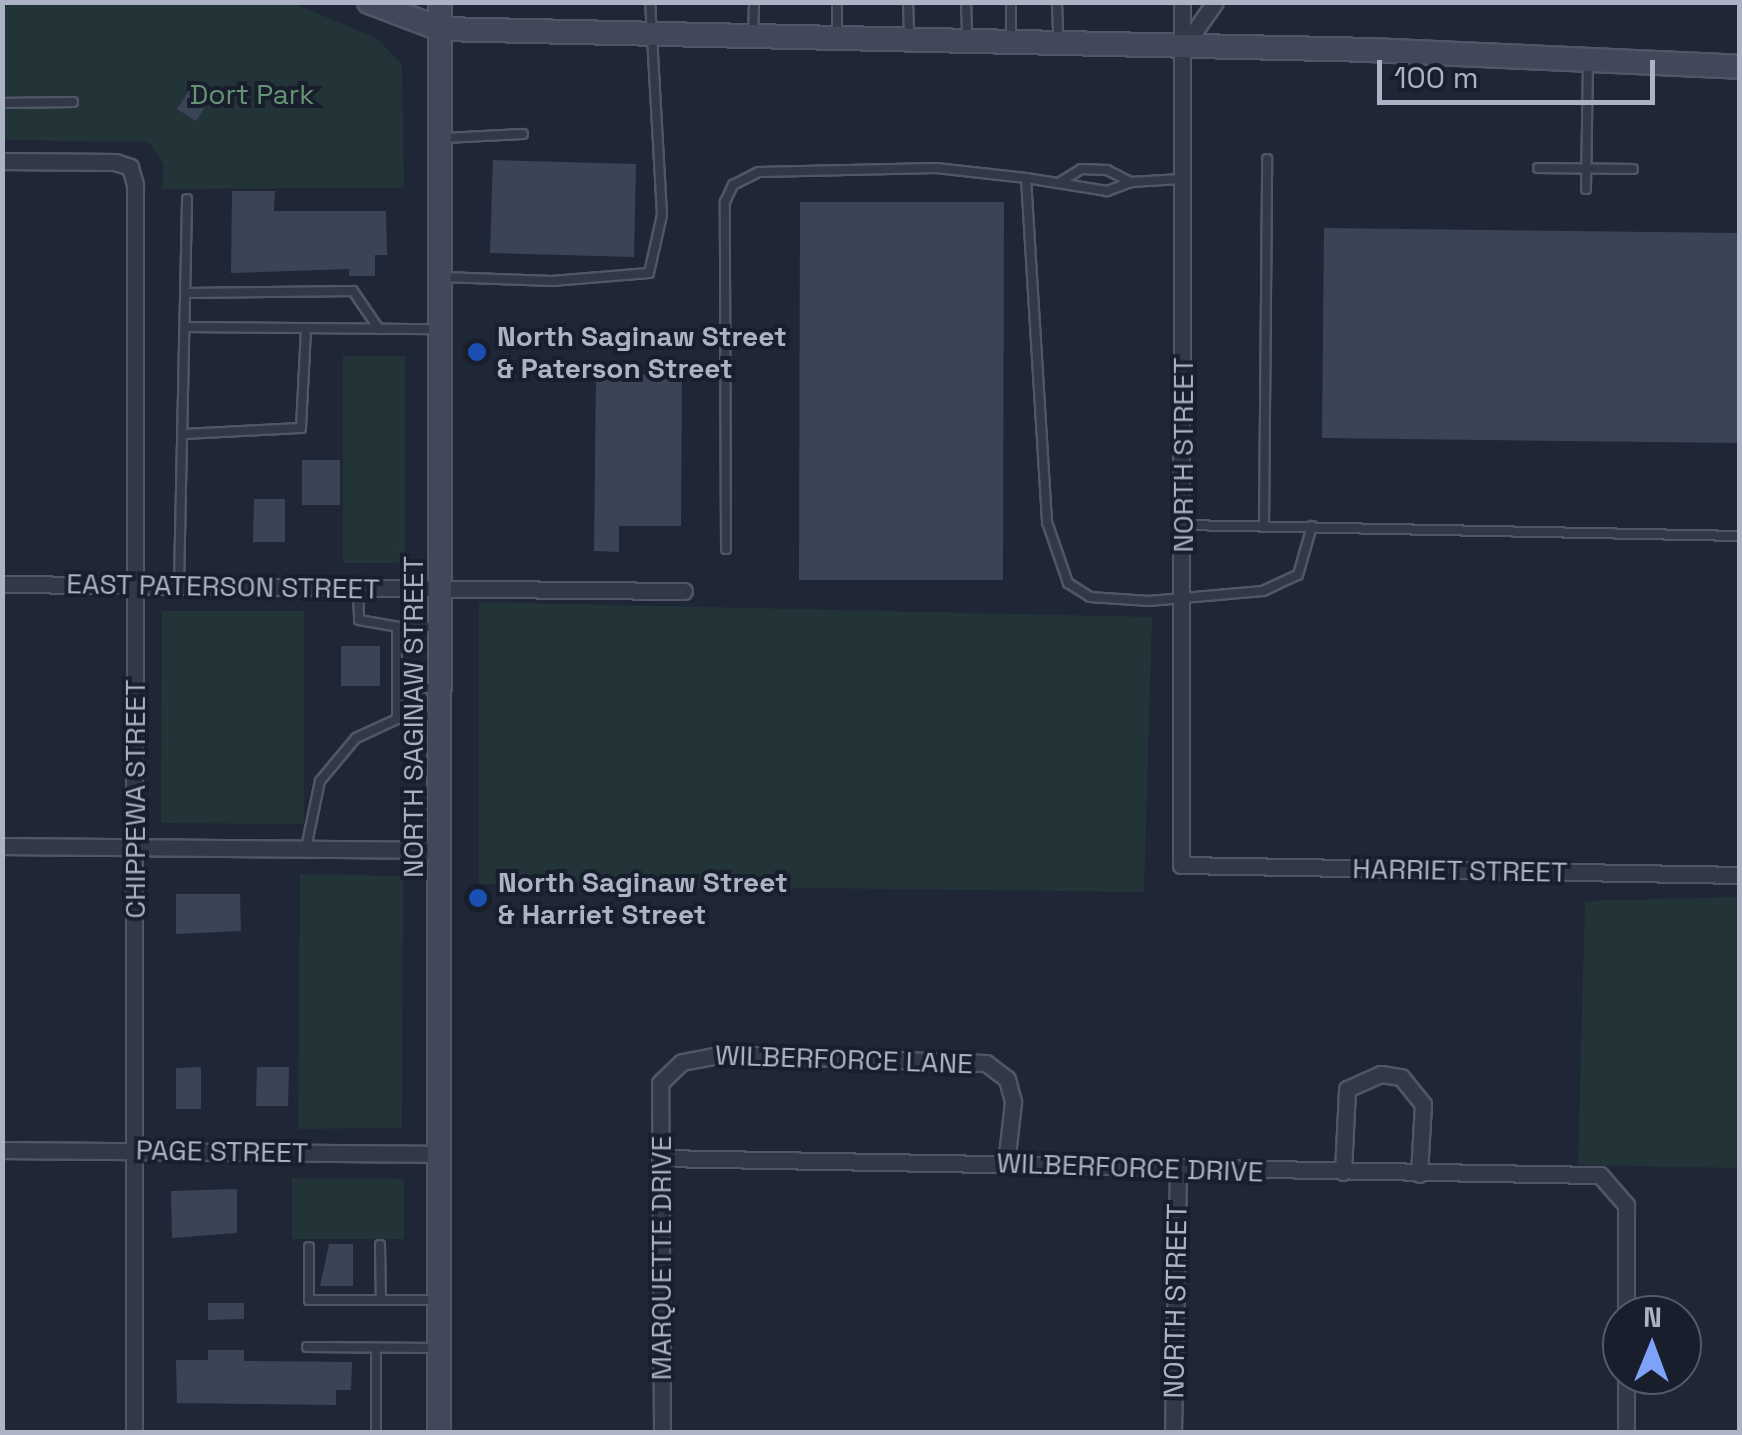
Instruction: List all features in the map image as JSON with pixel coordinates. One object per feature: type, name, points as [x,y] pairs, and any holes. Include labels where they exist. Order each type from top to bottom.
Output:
[{"type":"main road","points":[[369,2],[440,29],[1185,46],[1740,67]]},
{"type":"main road","name":"NORTH SAGINAW STREET","points":[[440,2],[444,329],[440,1432]]},
{"type":"street","name":"NORTH STREET","points":[[1182,2],[1182,865]]},
{"type":"street","points":[[1185,46],[1215,2]]},
{"type":"street","name":"CHIPPEWA STREET","points":[[2,162],[130,167],[136,846],[134,1432]]},
{"type":"street","name":"EAST PATERSON STREET","points":[[2,584],[684,591]]},
{"type":"street","points":[[2,846],[442,850]]},
{"type":"street","name":"HARRIET STREET","points":[[1182,865],[1740,875]]},
{"type":"street","name":"WILBERFORCE LANE","points":[[660,1083],[682,1062],[706,1054],[986,1063],[1010,1089],[1006,1163]]},
{"type":"street","points":[[1343,1172],[1346,1090],[1380,1074],[1401,1078],[1423,1104],[1419,1174]]},
{"type":"street","name":"MARQUETTE DRIVE","points":[[660,1083],[662,1432]]},
{"type":"street","name":"PAGE STREET","points":[[2,1150],[442,1154]]},
{"type":"street","name":"WILBERFORCE DRIVE","points":[[660,1158],[1600,1175],[1626,1205],[1626,1295]]},
{"type":"street","name":"NORTH STREET","points":[[1173,1432],[1178,1168]]},
{"type":"street","points":[[1626,1395],[1626,1432]]},
{"type":"lane","points":[[442,277],[590,280],[649,272],[662,237],[650,2]]},
{"type":"lane","points":[[753,37],[754,2]]},
{"type":"lane","points":[[837,2],[837,40]]},
{"type":"lane","points":[[908,2],[908,41]]},
{"type":"lane","points":[[966,2],[968,42]]},
{"type":"lane","points":[[1011,2],[1011,43]]},
{"type":"lane","points":[[1057,2],[1058,44]]},
{"type":"lane","points":[[1586,189],[1588,62]]},
{"type":"lane","points":[[2,103],[73,102]]},
{"type":"lane","points":[[440,138],[523,134]]},
{"type":"lane","points":[[1264,526],[1267,159]]},
{"type":"lane","points":[[726,549],[725,202],[733,184],[759,172],[936,168],[1062,180],[1107,190],[1131,182],[1182,179]]},
{"type":"lane","points":[[1538,168],[1633,169]]},
{"type":"lane","points":[[1062,180],[1081,170],[1107,170],[1131,182]]},
{"type":"lane","points":[[1026,178],[1053,548],[1068,584],[1090,597],[1149,601],[1183,592],[1284,584],[1306,560],[1312,526]]},
{"type":"lane","points":[[180,584],[188,199]]},
{"type":"lane","points":[[186,294],[353,291],[379,328]]},
{"type":"lane","points":[[185,327],[444,329]]},
{"type":"lane","points":[[184,434],[300,428],[306,328]]},
{"type":"lane","points":[[1182,525],[1740,536]]},
{"type":"lane","points":[[358,588],[359,620],[443,628]]},
{"type":"lane","points":[[397,626],[397,719]]},
{"type":"lane","points":[[398,688],[443,688]]},
{"type":"lane","points":[[306,848],[320,781],[356,738],[397,719],[443,716]]},
{"type":"lane","points":[[380,1244],[381,1300]]},
{"type":"lane","points":[[309,1247],[309,1300],[440,1300]]},
{"type":"lane","points":[[307,1347],[439,1348]]},
{"type":"lane","points":[[376,1348],[376,1432]]},
{"type":"green space","name":"Dort Park","points":[[2,3],[293,3],[378,39],[402,65],[404,188],[162,189],[164,164],[149,142],[3,140]]},
{"type":"green space","points":[[343,356],[405,356],[405,563],[343,563]]},
{"type":"green space","points":[[479,602],[1152,617],[1144,892],[479,884]]},
{"type":"green space","points":[[162,611],[304,611],[304,824],[161,823]]},
{"type":"green space","points":[[300,874],[403,876],[402,1128],[298,1129]]},
{"type":"green space","points":[[1739,897],[1739,1168],[1578,1165],[1585,901]]},
{"type":"green space","points":[[292,1178],[404,1179],[404,1239],[292,1239]]},
{"type":"building","points":[[193,84],[212,96],[196,121],[177,109]]},
{"type":"building","points":[[493,160],[636,164],[634,257],[490,253]]},
{"type":"building","points":[[232,191],[275,191],[274,211],[386,211],[387,255],[375,255],[375,276],[349,276],[349,269],[231,273]]},
{"type":"building","points":[[800,202],[1004,202],[1003,580],[799,580]]},
{"type":"building","points":[[1324,228],[1740,233],[1740,443],[1322,438]]},
{"type":"building","points":[[596,374],[682,375],[681,526],[619,526],[619,552],[594,551]]},
{"type":"building","points":[[302,460],[340,460],[340,505],[302,505]]},
{"type":"building","points":[[254,499],[285,499],[285,542],[253,542]]},
{"type":"building","points":[[341,646],[380,646],[380,686],[341,686]]},
{"type":"building","points":[[176,894],[240,894],[241,931],[176,934]]},
{"type":"building","points":[[201,1067],[201,1109],[176,1109],[176,1068]]},
{"type":"building","points":[[257,1067],[289,1067],[288,1106],[256,1106]]},
{"type":"building","points":[[237,1189],[237,1233],[172,1238],[171,1191]]},
{"type":"building","points":[[329,1244],[353,1244],[353,1286],[320,1286]]},
{"type":"building","points":[[208,1303],[244,1303],[244,1319],[208,1320]]},
{"type":"building","points":[[208,1350],[244,1350],[244,1361],[352,1362],[351,1390],[336,1390],[336,1405],[177,1403],[176,1360],[208,1360]]},
{"type":"place","name":"North Saginaw Street & Paterson Street","points":[[477,352]]},
{"type":"place","name":"North Saginaw Street & Harriet Street","points":[[478,898]]}]
